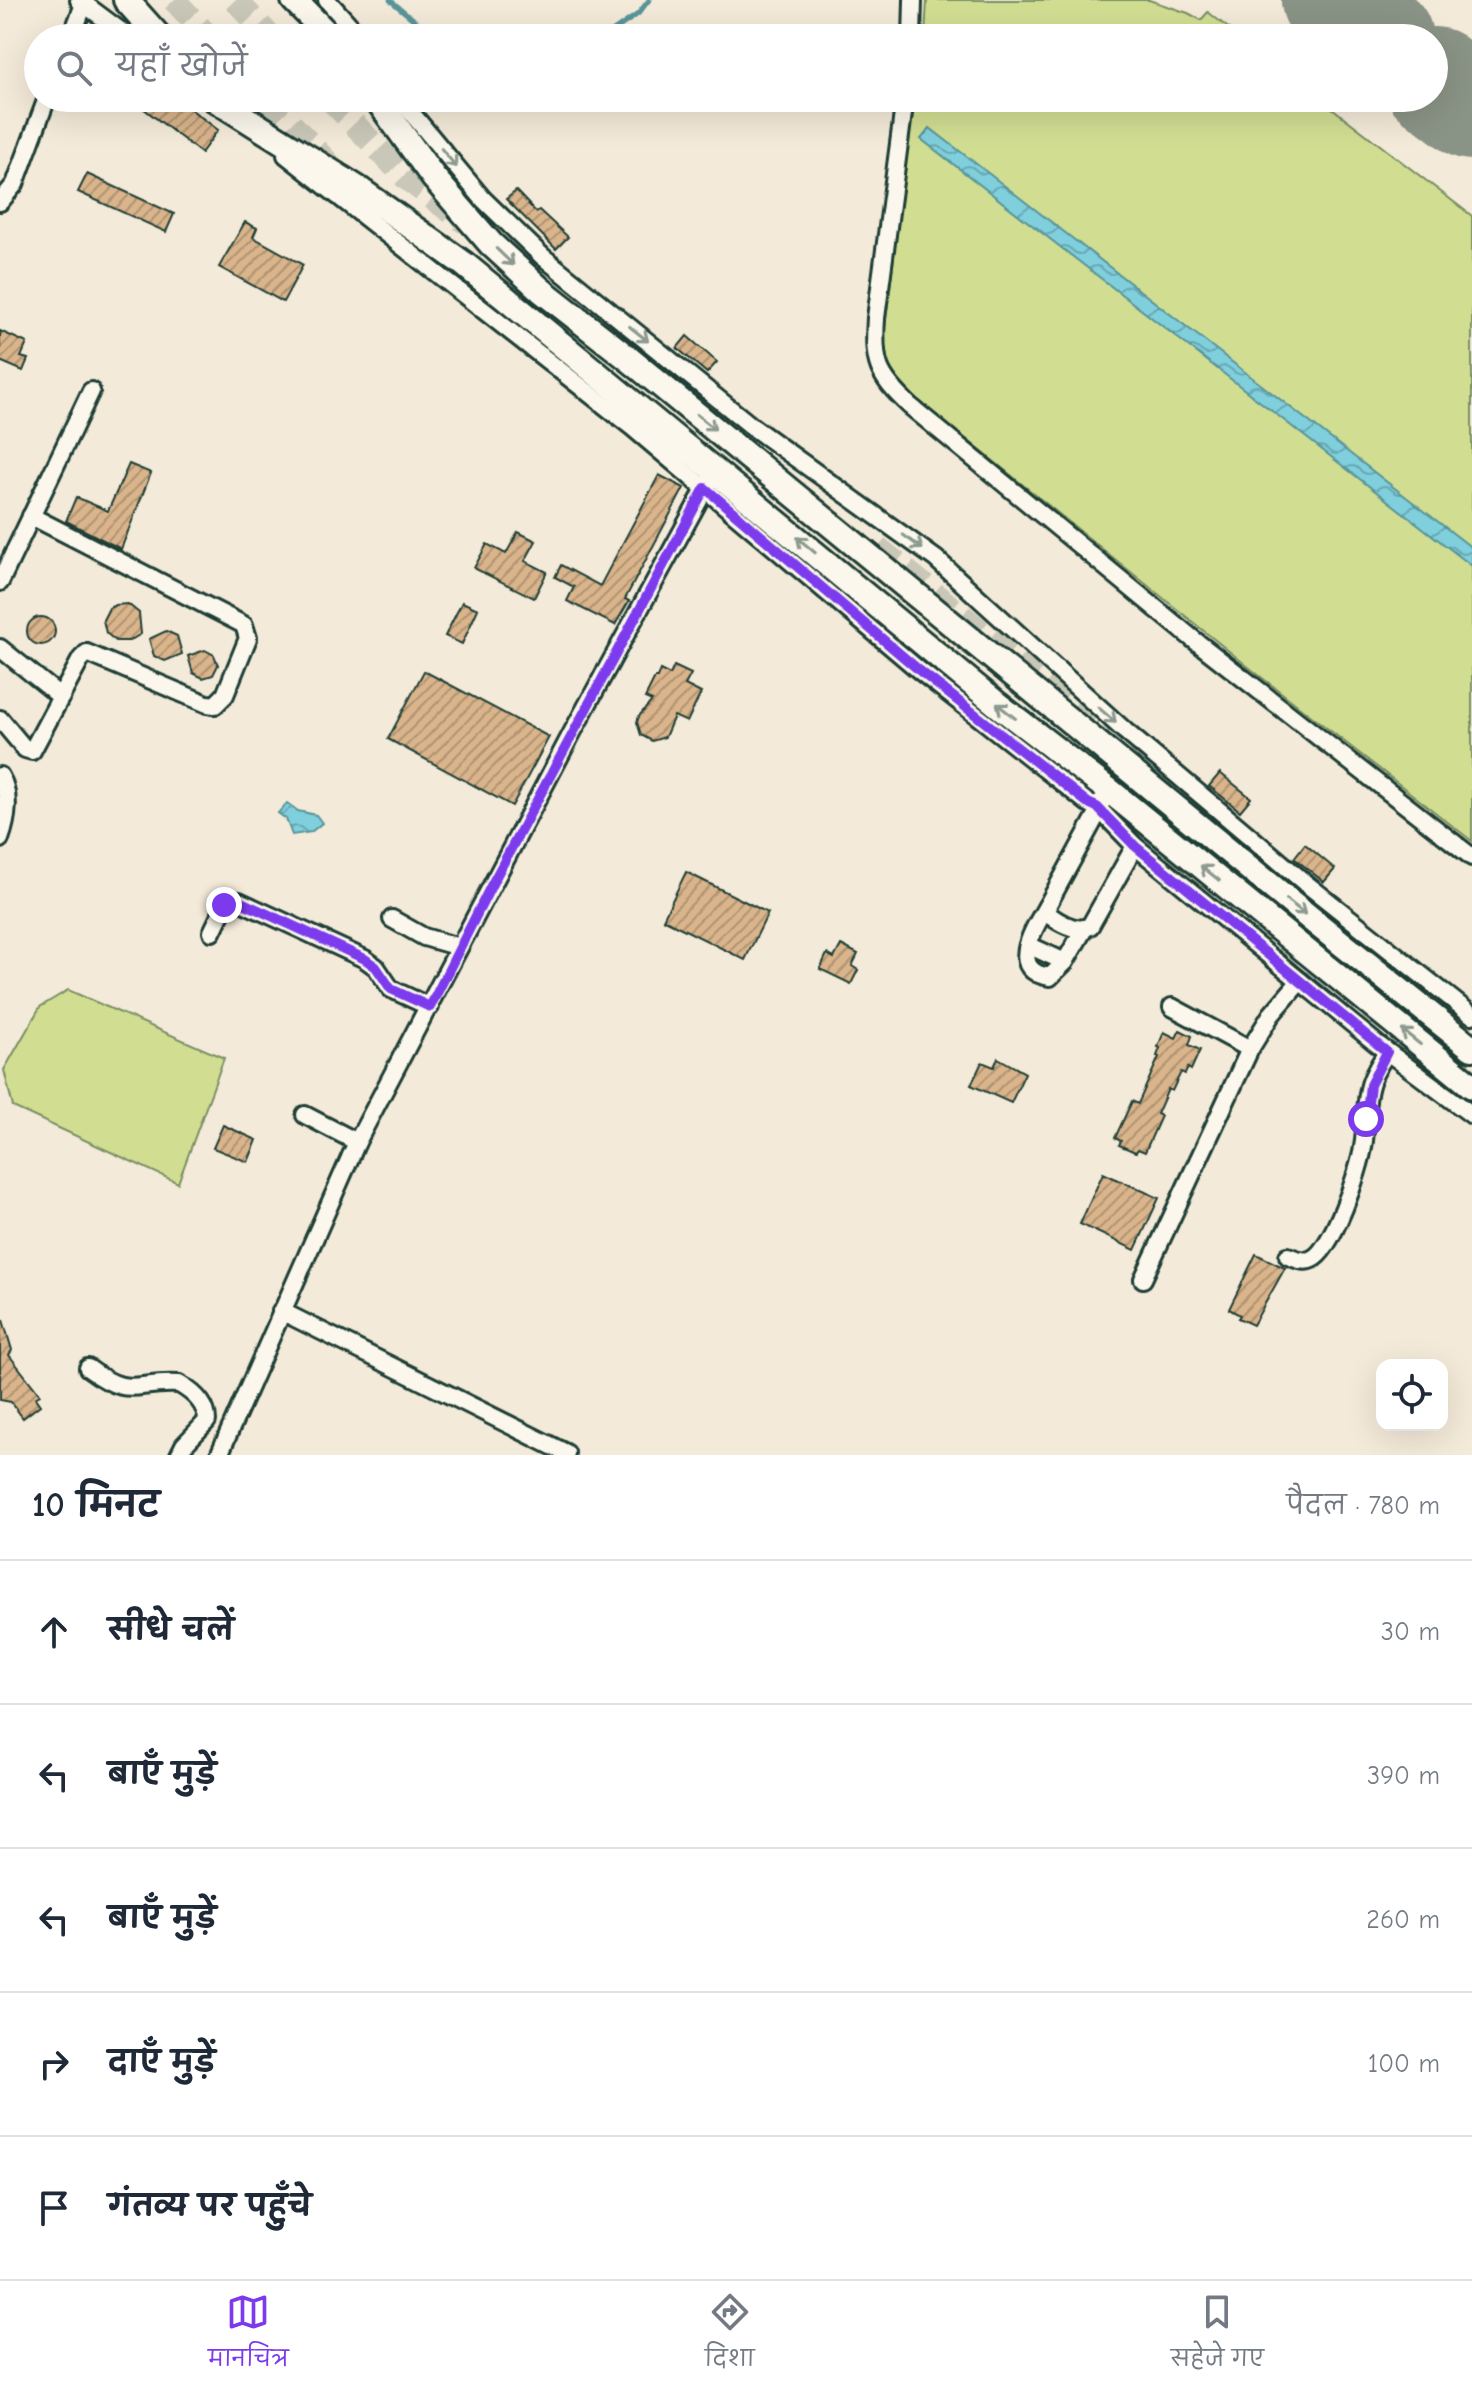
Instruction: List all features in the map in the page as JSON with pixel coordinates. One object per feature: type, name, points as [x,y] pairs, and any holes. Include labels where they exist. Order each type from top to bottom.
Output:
[{"type":"highway","points":[[126,0],[147,24]]},
{"type":"highway","points":[[294,0],[317,24]]},
{"type":"highway","points":[[233,112],[360,190],[464,264],[711,480],[998,705],[1103,803],[1472,1086]]},
{"type":"highway","points":[[386,112],[434,178],[491,244],[541,290],[1472,1048]]},
{"type":"street","points":[[327,0],[348,24]]},
{"type":"street","points":[[912,24],[913,0]]},
{"type":"street","points":[[75,24],[82,2],[111,24]]},
{"type":"street","points":[[0,202],[15,184],[42,112]]},
{"type":"street","points":[[411,112],[483,199],[542,256],[754,428],[947,569],[1125,731],[1304,882],[1472,1015]]},
{"type":"street","points":[[903,112],[876,318],[875,353],[883,377],[910,406],[1193,639],[1472,857]]},
{"type":"street","points":[[0,582],[91,391]]},
{"type":"street","points":[[219,1455],[357,1142],[711,480]]},
{"type":"street","points":[[0,719],[25,749],[32,751],[87,653],[215,705],[225,695],[248,638],[244,625],[31,516]]},
{"type":"street","points":[[0,648],[61,697]]},
{"type":"street","points":[[0,776],[4,782],[7,808],[0,839]]},
{"type":"street","points":[[1135,846],[1090,926],[1084,929],[1065,962],[1050,977],[1034,972],[1026,962],[1028,945],[1103,803],[1135,846],[1387,1052],[1472,1115]]},
{"type":"street","points":[[212,932],[227,901],[239,901],[365,959],[376,967],[391,989],[430,1007]]},
{"type":"street","points":[[1047,906],[1046,911],[1053,919],[1084,929]]},
{"type":"street","points":[[392,919],[424,937],[459,947]]},
{"type":"street","points":[[1143,1279],[1250,1049],[1271,1015],[1300,981]]},
{"type":"street","points":[[1172,1007],[1250,1049]]},
{"type":"street","points":[[1288,1256],[1303,1261],[1319,1255],[1339,1220],[1353,1187],[1363,1148],[1370,1085],[1387,1052]]},
{"type":"street","points":[[305,1115],[357,1142]]},
{"type":"street","points":[[281,1311],[566,1453]]},
{"type":"street","points":[[88,1368],[115,1386],[128,1388],[179,1384],[199,1400],[206,1409],[207,1421],[184,1445],[179,1455]]},
{"type":"green space","points":[[927,0],[1149,0],[1201,20],[1208,12],[1223,24],[926,24]]},
{"type":"green space","points":[[912,112],[1337,112],[1472,216],[1472,841],[1256,673],[898,384],[882,351]]},
{"type":"green space","points":[[68,990],[224,1058],[178,1183],[13,1107],[4,1070],[40,1007]]},
{"type":"water","points":[[930,128],[1472,548],[1472,566],[921,139]]},
{"type":"water","points":[[287,803],[298,811],[316,815],[322,823],[311,832],[292,835],[286,819],[278,813]]},
{"type":"building","points":[[148,112],[194,112],[218,130],[201,153]]},
{"type":"building","points":[[87,174],[174,214],[166,232],[78,192]]},
{"type":"building","points":[[516,191],[536,212],[539,210],[568,237],[556,249],[506,199]]},
{"type":"building","points":[[245,222],[257,228],[253,237],[303,265],[283,302],[219,267]]},
{"type":"building","points":[[0,331],[27,343],[21,357],[28,359],[23,371],[0,361]]},
{"type":"building","points":[[687,336],[717,362],[707,373],[677,348]]},
{"type":"building","points":[[129,464],[151,473],[121,549],[66,521],[76,497],[108,511]]},
{"type":"building","points":[[659,475],[684,488],[625,599],[629,601],[615,625],[567,601],[574,587],[555,577],[561,565],[600,586]]},
{"type":"building","points":[[518,532],[536,541],[525,561],[547,572],[534,598],[474,568],[487,544],[506,554]]},
{"type":"building","points":[[462,602],[478,609],[462,644],[445,636]]},
{"type":"building","points":[[128,604],[139,613],[141,634],[129,641],[116,641],[106,633],[103,620],[109,608]]},
{"type":"building","points":[[41,617],[51,621],[55,631],[51,641],[41,645],[31,641],[27,631],[31,621]]},
{"type":"building","points":[[166,631],[177,636],[182,654],[165,661],[154,656],[149,639]]},
{"type":"building","points":[[205,650],[214,655],[218,665],[213,675],[203,678],[193,673],[188,656]]},
{"type":"building","points":[[674,666],[691,674],[685,685],[701,693],[687,722],[674,716],[665,737],[652,741],[641,735],[637,722],[652,701],[645,698],[660,670],[670,675]]},
{"type":"building","points":[[424,671],[549,737],[512,806],[388,739]]},
{"type":"building","points":[[1220,773],[1251,798],[1240,811],[1209,786]]},
{"type":"building","points":[[1305,844],[1335,869],[1324,882],[1294,858]]},
{"type":"building","points":[[686,872],[768,913],[745,960],[663,919]]},
{"type":"building","points":[[841,945],[858,954],[852,966],[858,970],[851,984],[820,969],[827,954],[834,958]]},
{"type":"building","points":[[1180,1030],[1192,1036],[1189,1045],[1200,1050],[1191,1070],[1188,1068],[1185,1074],[1181,1072],[1172,1091],[1168,1089],[1157,1114],[1161,1116],[1145,1152],[1119,1145],[1121,1141],[1115,1138],[1132,1101],[1138,1104],[1159,1057],[1158,1047],[1164,1032],[1176,1038]]},
{"type":"building","points":[[998,1058],[1025,1073],[1011,1103],[971,1085],[982,1062],[994,1067]]},
{"type":"building","points":[[223,1125],[257,1140],[248,1162],[213,1148]]},
{"type":"building","points":[[1103,1173],[1159,1198],[1135,1250],[1080,1224]]},
{"type":"building","points":[[1256,1254],[1285,1268],[1253,1325],[1238,1318],[1240,1315],[1229,1309]]},
{"type":"building","points":[[3,1320],[12,1350],[9,1355],[40,1395],[35,1398],[40,1405],[23,1418],[11,1402],[0,1400],[0,1321]]},
{"type":"waterway","points":[[390,0],[419,24]]},
{"type":"waterway","points":[[623,24],[638,14],[649,0]]},
{"type":"taxiway","points":[[1358,0],[1370,24]]},
{"type":"runway","points":[[1333,0],[1363,24]]},
{"type":"runway","points":[[1448,90],[1472,108]]},
{"type":"tunnel","points":[[174,0],[197,24]]},
{"type":"tunnel","points":[[235,0],[258,24]]},
{"type":"tunnel","points":[[279,112],[332,167]]},
{"type":"tunnel","points":[[342,112],[407,179],[466,223]]},
{"type":"tunnel","points":[[405,236],[500,308]]},
{"type":"tunnel","points":[[878,548],[1472,1028]]},
{"type":"tunnel","points":[[1000,721],[1467,1103]]},
{"type":"route","points":[[224,905],[232,899],[239,901],[365,959],[376,967],[391,989],[430,1007],[573,731],[705,488],[920,671],[1097,807],[1135,846],[1387,1052],[1370,1085],[1366,1119]]}]
